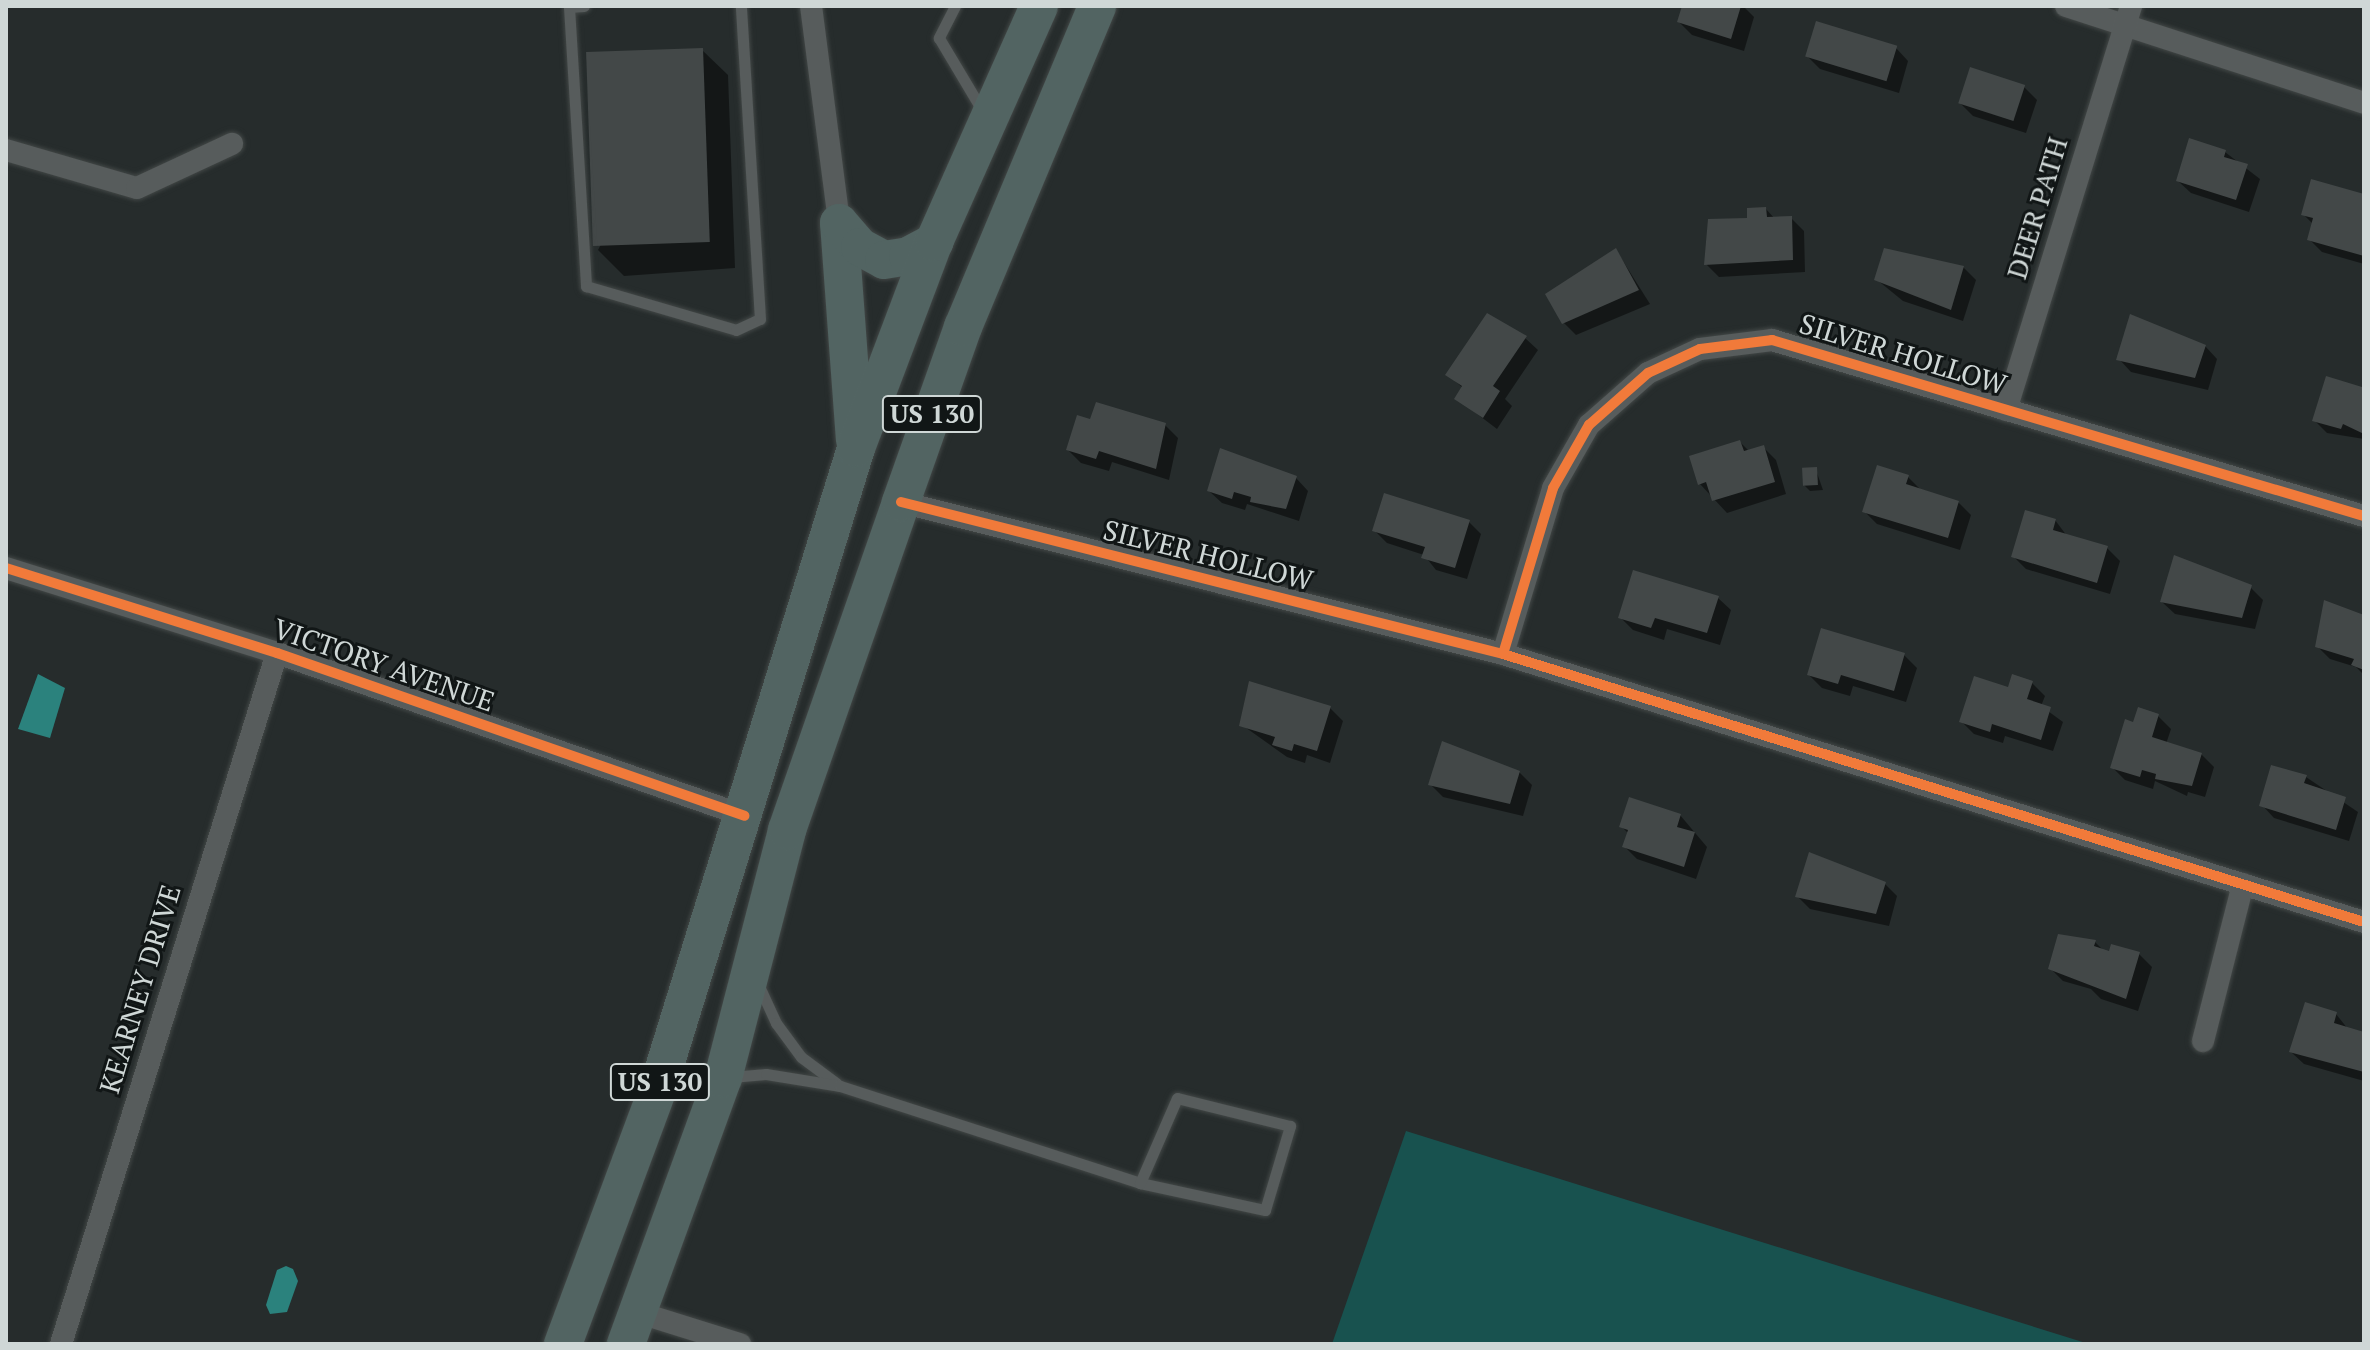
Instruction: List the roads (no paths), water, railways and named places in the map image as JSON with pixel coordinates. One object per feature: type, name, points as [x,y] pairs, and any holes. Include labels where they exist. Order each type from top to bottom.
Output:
[{"type":"highway","name":"US 130","points":[[563,1344],[657,1091],[856,448],[934,242],[1039,6]]},
{"type":"highway","name":"US 130","points":[[632,1328],[723,1078],[787,830],[901,502],[963,327],[1097,6]]},
{"type":"highway","points":[[839,223],[860,247],[884,260],[908,256],[934,242]]},
{"type":"highway","points":[[839,223],[856,448]]},
{"type":"highway","points":[[744,816],[787,830]]},
{"type":"street","points":[[811,6],[839,223]]},
{"type":"street","points":[[2066,6],[2128,14],[2364,103]]},
{"type":"street","name":"DEER PATH","points":[[2006,410],[2128,14]]},
{"type":"street","points":[[6,150],[137,188],[232,144]]},
{"type":"street","name":"SILVER HOLLOW","points":[[1503,654],[1553,488],[1589,425],[1648,373],[1700,349],[1772,340],[2364,516]]},
{"type":"street","name":"SILVER HOLLOW","points":[[901,502],[1503,654],[2364,922]]},
{"type":"street","name":"VICTORY AVENUE","points":[[6,568],[277,653],[744,816]]},
{"type":"street","name":"KEARNEY DRIVE","points":[[66,1342],[277,653]]},
{"type":"street","points":[[2203,1041],[2243,884]]},
{"type":"street","points":[[632,1328],[740,1344]]},
{"type":"lane","points":[[584,6],[569,7],[586,286],[736,330],[760,319],[741,6]]},
{"type":"lane","points":[[955,6],[939,38],[988,120]]},
{"type":"lane","points":[[751,969],[784,1034],[801,1057],[840,1086]]},
{"type":"lane","points":[[723,1078],[766,1074],[840,1086],[1140,1183],[1265,1210],[1290,1126],[1177,1098],[1140,1183]]}]
